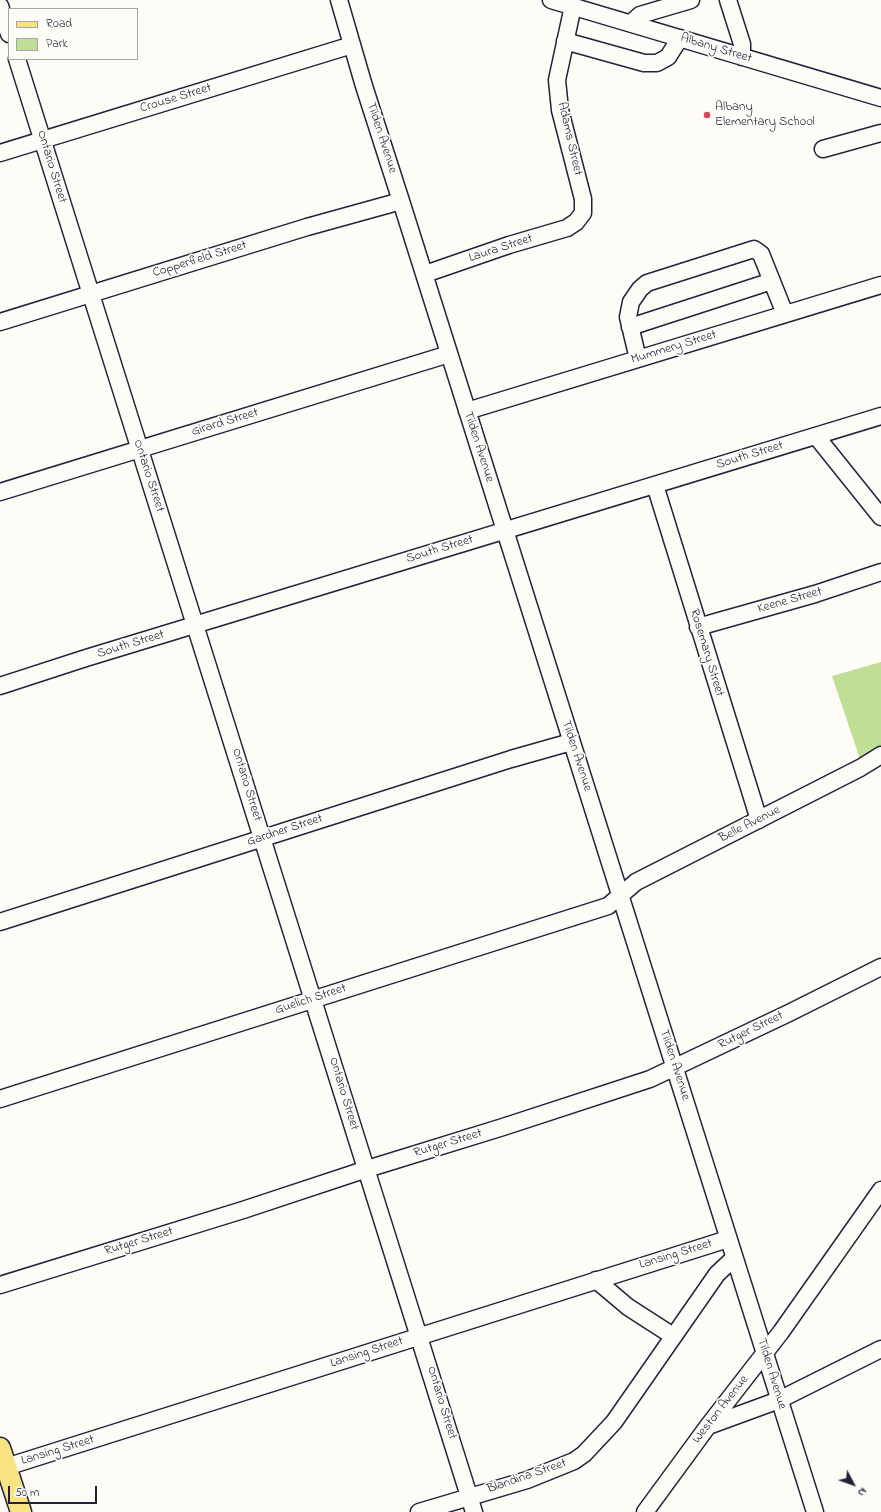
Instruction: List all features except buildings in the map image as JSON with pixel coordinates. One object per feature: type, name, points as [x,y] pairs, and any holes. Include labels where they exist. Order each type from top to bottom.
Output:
[{"type":"main road","points":[[0,1448],[21,1512]]},
{"type":"street","name":"Tilden Avenue","points":[[339,0],[571,742],[676,1068],[779,1400],[816,1512]]},
{"type":"street","name":"Albany Street","points":[[551,0],[881,98]]},
{"type":"street","points":[[631,23],[640,15],[691,0]]},
{"type":"street","points":[[728,0],[742,44],[742,57]]},
{"type":"street","points":[[0,6],[8,31]]},
{"type":"street","name":"Adams Street","points":[[573,6],[558,80],[560,110],[583,199],[583,213],[576,222]]},
{"type":"street","points":[[565,41],[644,63],[657,63],[668,57],[680,38]]},
{"type":"street","name":"Crouse Street","points":[[0,153],[352,45]]},
{"type":"street","name":"Ontario Street","points":[[17,60],[314,999],[474,1512]]},
{"type":"street","points":[[823,148],[881,133]]},
{"type":"street","name":"Copperfield Street","points":[[0,322],[402,200]]},
{"type":"street","name":"Laura Street","points":[[425,274],[567,228],[576,222]]},
{"type":"street","points":[[638,359],[628,317],[631,302],[640,289],[647,283],[754,249],[760,254],[785,314]]},
{"type":"street","points":[[630,327],[772,281]]},
{"type":"street","name":"Mummery Street","points":[[467,411],[881,285]]},
{"type":"street","name":"Girard Street","points":[[0,492],[449,354]]},
{"type":"street","name":"South Street","points":[[0,686],[881,416]]},
{"type":"street","points":[[816,436],[881,516]]},
{"type":"street","name":"Rosemary Street","points":[[655,486],[759,820]]},
{"type":"street","name":"Keene Street","points":[[698,627],[815,594],[881,572]]},
{"type":"street","name":"Gardner Street","points":[[0,922],[511,759],[571,742]]},
{"type":"street","name":"Belle Avenue","points":[[620,897],[636,882],[860,768],[881,755]]},
{"type":"street","name":"Guelich Street","points":[[0,1099],[608,906],[620,897]]},
{"type":"street","name":"Rutger Street","points":[[0,1285],[243,1210],[650,1079],[676,1068],[881,967]]},
{"type":"street","name":"Weston Avenue","points":[[645,1512],[708,1426],[781,1332],[881,1190]]},
{"type":"street","name":"Lansing Street","points":[[6,1467],[728,1239]]},
{"type":"street","name":"Blandina Street","points":[[419,1512],[527,1480],[574,1461],[584,1454],[614,1422],[717,1274],[734,1258]]},
{"type":"street","points":[[596,1280],[628,1307],[673,1336]]},
{"type":"street","points":[[708,1426],[779,1400],[881,1349]]},
{"type":"green space","points":[[881,662],[881,747],[860,759],[832,676]]},
{"type":"place","name":"Albany Elementary School","points":[[707,115]]}]
